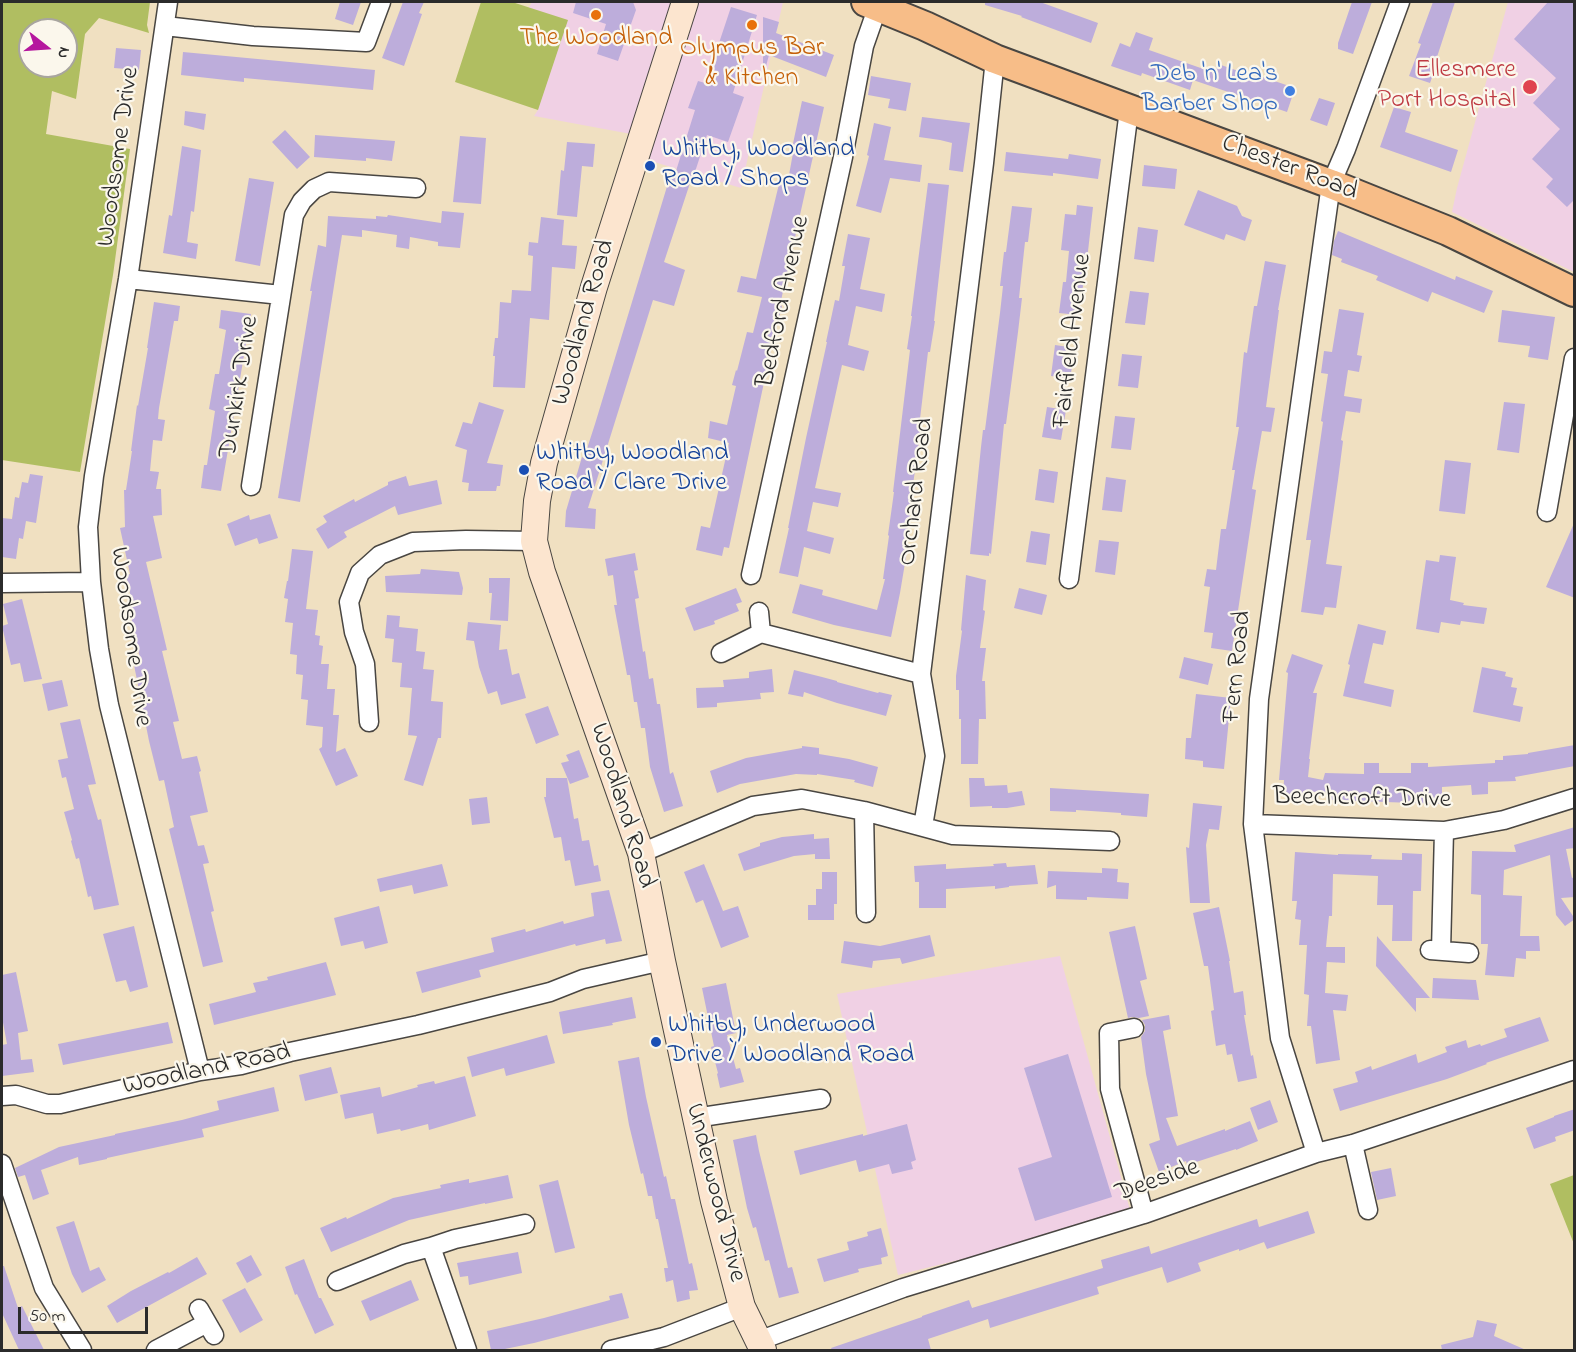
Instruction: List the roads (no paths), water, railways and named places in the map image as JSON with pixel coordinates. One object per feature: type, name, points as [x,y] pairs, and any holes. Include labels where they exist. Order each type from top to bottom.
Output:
[{"type":"main road","name":"Chester Road","points":[[875,3],[995,59],[1331,184],[1458,236],[1575,292]]},
{"type":"street","name":"Woodsome Drive","points":[[168,2],[128,279],[94,476],[88,527],[91,582],[109,705],[200,1071]]},
{"type":"street","points":[[165,26],[252,36],[366,42],[381,2]]},
{"type":"street","name":"Woodland Road","points":[[2,1096],[16,1095],[47,1104],[60,1104],[200,1071],[241,1065],[290,1052],[418,1025],[550,992],[583,979],[662,961],[641,853],[542,572],[534,541],[537,501],[547,452],[594,287],[685,2]]},
{"type":"street","name":"Fern Road","points":[[1316,1154],[1280,1038],[1252,824],[1258,699],[1331,184],[1400,2]]},
{"type":"street","name":"Bedford Avenue","points":[[751,575],[875,3]]},
{"type":"street","name":"Orchard Road","points":[[923,826],[935,756],[921,674],[995,59]]},
{"type":"street","name":"Fairfield Avenue","points":[[1069,579],[1129,110]]},
{"type":"street","name":"Dunkirk Drive","points":[[251,486],[294,215],[302,201],[314,189],[329,182],[416,188]]},
{"type":"street","name":"Dunkirk Drive","points":[[128,279],[281,295]]},
{"type":"street","points":[[1547,512],[1575,358]]},
{"type":"street","points":[[369,722],[365,664],[354,632],[349,602],[360,573],[380,555],[413,542],[534,541]]},
{"type":"street","points":[[2,583],[91,582]]},
{"type":"street","points":[[759,612],[761,633]]},
{"type":"street","points":[[721,653],[761,633],[921,674]]},
{"type":"street","name":"Beechcroft Drive","points":[[1252,824],[1444,831],[1504,820],[1575,798]]},
{"type":"street","points":[[641,853],[753,806],[802,799],[864,811],[953,834],[1110,841]]},
{"type":"street","points":[[864,811],[866,912]]},
{"type":"street","points":[[1444,831],[1436,950],[1469,952]]},
{"type":"street","name":"Underwood Drive","points":[[662,961],[714,1201],[742,1307],[760,1346]]},
{"type":"street","points":[[1134,1028],[1107,1025],[1110,1089],[1144,1214]]},
{"type":"street","name":"Deeside","points":[[760,1346],[903,1288],[1144,1214],[1316,1154],[1353,1144],[1575,1070]]},
{"type":"street","points":[[695,1118],[821,1099]]},
{"type":"street","points":[[1353,1144],[1368,1210]]},
{"type":"street","points":[[2,1164],[44,1288],[82,1350]]},
{"type":"street","points":[[337,1281],[404,1254],[455,1239],[525,1224]]},
{"type":"street","points":[[431,1247],[467,1350]]},
{"type":"street","points":[[611,1350],[664,1337],[742,1307]]},
{"type":"street","points":[[156,1350],[207,1323]]},
{"type":"place","name":"The Woodland","points":[[596,15]]},
{"type":"place","name":"Olympus Bar & Kitchen","points":[[752,25]]},
{"type":"place","name":"Ellesmere Port Hospital","points":[[1530,87]]},
{"type":"place","name":"Deb 'n' Lea's Barber Shop","points":[[1290,91]]},
{"type":"place","name":"Whitby, Woodland Road / Shops","points":[[650,166]]},
{"type":"place","name":"Whitby, Woodland Road / Clare Drive","points":[[524,470]]},
{"type":"place","name":"Whitby, Underwood Drive / Woodland Road","points":[[656,1042]]}]
